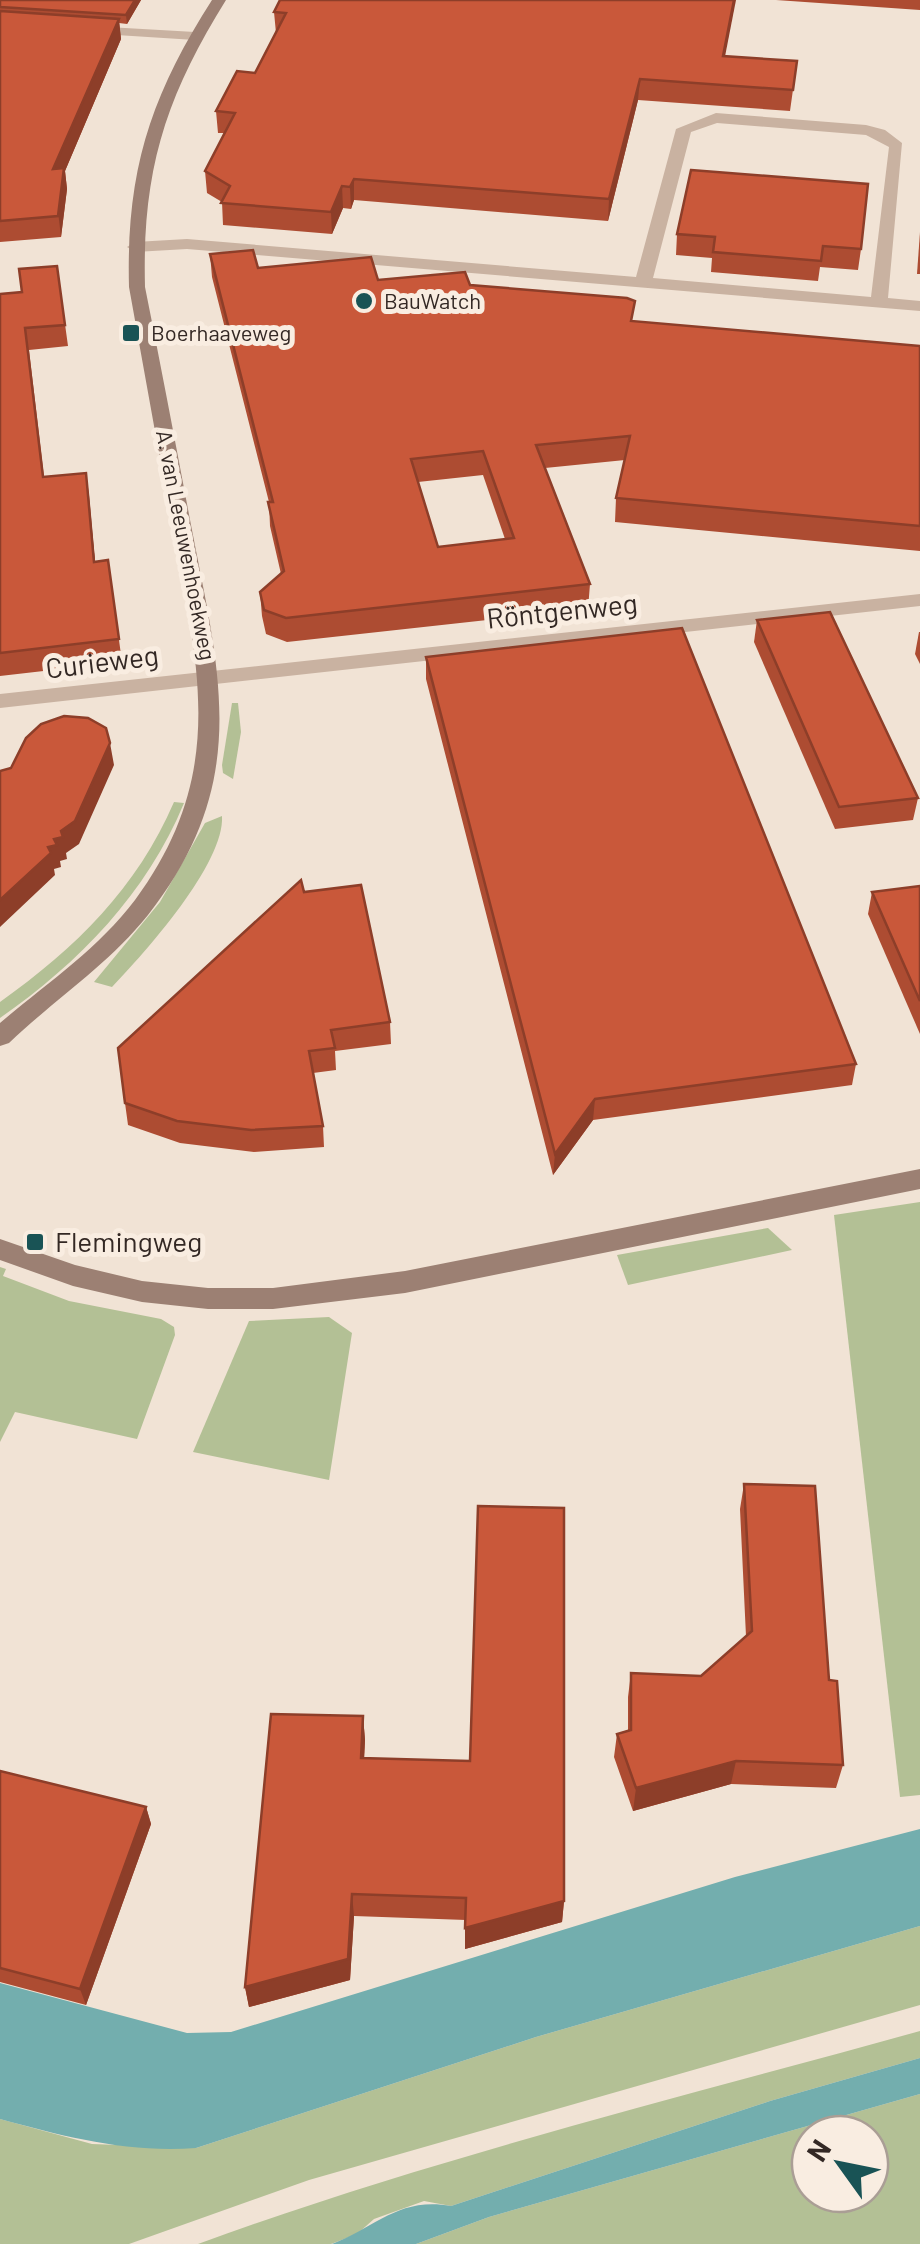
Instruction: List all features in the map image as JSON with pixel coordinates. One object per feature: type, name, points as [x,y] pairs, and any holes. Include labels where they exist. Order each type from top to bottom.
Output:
[{"type":"street","name":"A. van Leeuwenhoekweg","points":[[1,1035],[114,938],[157,885],[196,812],[210,761],[214,718],[210,676],[138,287],[135,247],[140,174],[159,101],[219,0]]},
{"type":"street","points":[[78,29],[195,36]]},
{"type":"street","points":[[643,283],[684,129],[692,122],[716,118],[866,130],[880,133],[897,146],[879,303]]},
{"type":"street","points":[[135,247],[187,244],[920,306]]},
{"type":"street","name":"Röntgenweg","points":[[210,676],[920,600]]},
{"type":"street","name":"Curieweg","points":[[0,702],[210,676]]},
{"type":"street","points":[[0,1249],[106,1286],[218,1302],[284,1301],[376,1289],[809,1198],[920,1179]]},
{"type":"green space","points":[[232,703],[238,703],[241,732],[233,779],[223,773],[222,765]]},
{"type":"green space","points":[[174,802],[184,803],[169,836],[108,924],[57,974],[0,1018],[0,1002],[79,938],[123,889]]},
{"type":"green space","points":[[222,816],[211,858],[162,930],[112,987],[94,982],[160,902],[205,823]]},
{"type":"green space","points":[[920,1202],[920,1795],[900,1797],[834,1215]]},
{"type":"green space","points":[[768,1228],[792,1250],[628,1285],[617,1255]]},
{"type":"green space","points":[[0,1267],[6,1269],[3,1276],[69,1301],[161,1319],[174,1327],[175,1335],[137,1439],[15,1412],[0,1442]]},
{"type":"green space","points":[[329,1317],[352,1333],[329,1480],[193,1452],[249,1321]]},
{"type":"green space","points":[[920,1926],[920,2005],[309,2180],[129,2244],[0,2244],[0,2119],[92,2144],[196,2148],[536,2037]]},
{"type":"green space","points":[[920,2031],[920,2058],[770,2101],[451,2206],[424,2201],[374,2219],[357,2234],[331,2244],[198,2244],[466,2156]]},
{"type":"green space","points":[[920,2094],[920,2244],[416,2244],[489,2217],[790,2131],[790,2214],[890,2214],[890,2114],[850,2114]]},
{"type":"water","points":[[920,1829],[920,1926],[536,2037],[196,2148],[121,2146],[0,2119],[0,1983],[187,2033],[231,2032],[735,1877]]},
{"type":"water","points":[[920,2058],[920,2094],[850,2114],[790,2114],[790,2131],[489,2217],[416,2244],[332,2244],[402,2210],[433,2204],[451,2206],[770,2101]]},
{"type":"building","points":[[0,0],[135,0],[126,15],[0,7]]},
{"type":"building","points":[[280,0],[734,0],[723,56],[797,61],[793,90],[640,79],[609,199],[354,179],[350,187],[342,186],[331,212],[221,203],[230,186],[205,171],[235,113],[216,111],[237,71],[255,73],[286,13],[274,12]]},
{"type":"building","points":[[0,11],[119,19],[53,169],[64,168],[58,216],[0,221]]},
{"type":"building","points":[[691,170],[868,184],[861,249],[823,246],[821,261],[713,252],[715,237],[677,234]]},
{"type":"building","points":[[253,250],[258,268],[371,257],[378,280],[465,272],[470,285],[627,298],[635,301],[631,321],[920,346],[920,526],[616,498],[630,436],[536,445],[590,584],[286,618],[264,610],[260,592],[284,571],[268,502],[273,502],[210,254]],"holes":[[[483,451],[514,538],[438,547],[411,459]]]},
{"type":"building","points":[[57,266],[65,325],[25,328],[43,477],[86,473],[94,562],[108,560],[119,639],[0,653],[0,294],[22,292],[19,269]]},
{"type":"building","points":[[830,612],[918,798],[839,807],[757,620]]},
{"type":"building","points":[[682,628],[856,1064],[595,1099],[555,1154],[426,657]]},
{"type":"building","points":[[64,716],[88,718],[106,728],[110,743],[75,821],[61,831],[63,837],[54,839],[57,845],[48,847],[51,853],[0,900],[0,771],[11,768],[26,738],[41,724]]},
{"type":"building","points":[[301,880],[304,892],[361,885],[390,1022],[331,1030],[335,1048],[309,1051],[323,1126],[251,1130],[177,1121],[125,1103],[118,1048]]},
{"type":"building","points":[[920,886],[920,1001],[872,892]]},
{"type":"building","points":[[744,1484],[815,1486],[829,1680],[837,1681],[843,1765],[736,1761],[636,1788],[617,1734],[631,1730],[631,1673],[701,1676],[752,1631]]},
{"type":"building","points":[[478,1506],[564,1508],[564,1901],[465,1928],[466,1898],[352,1894],[348,1959],[245,1987],[271,1714],[363,1716],[361,1758],[470,1761]]},
{"type":"building","points":[[0,1771],[146,1807],[80,1989],[0,1968]]},
{"type":"place","name":"BauWatch","points":[[364,301]]},
{"type":"place","name":"Boerhaaveweg","points":[[131,333]]},
{"type":"place","name":"Flemingweg","points":[[35,1242]]}]
